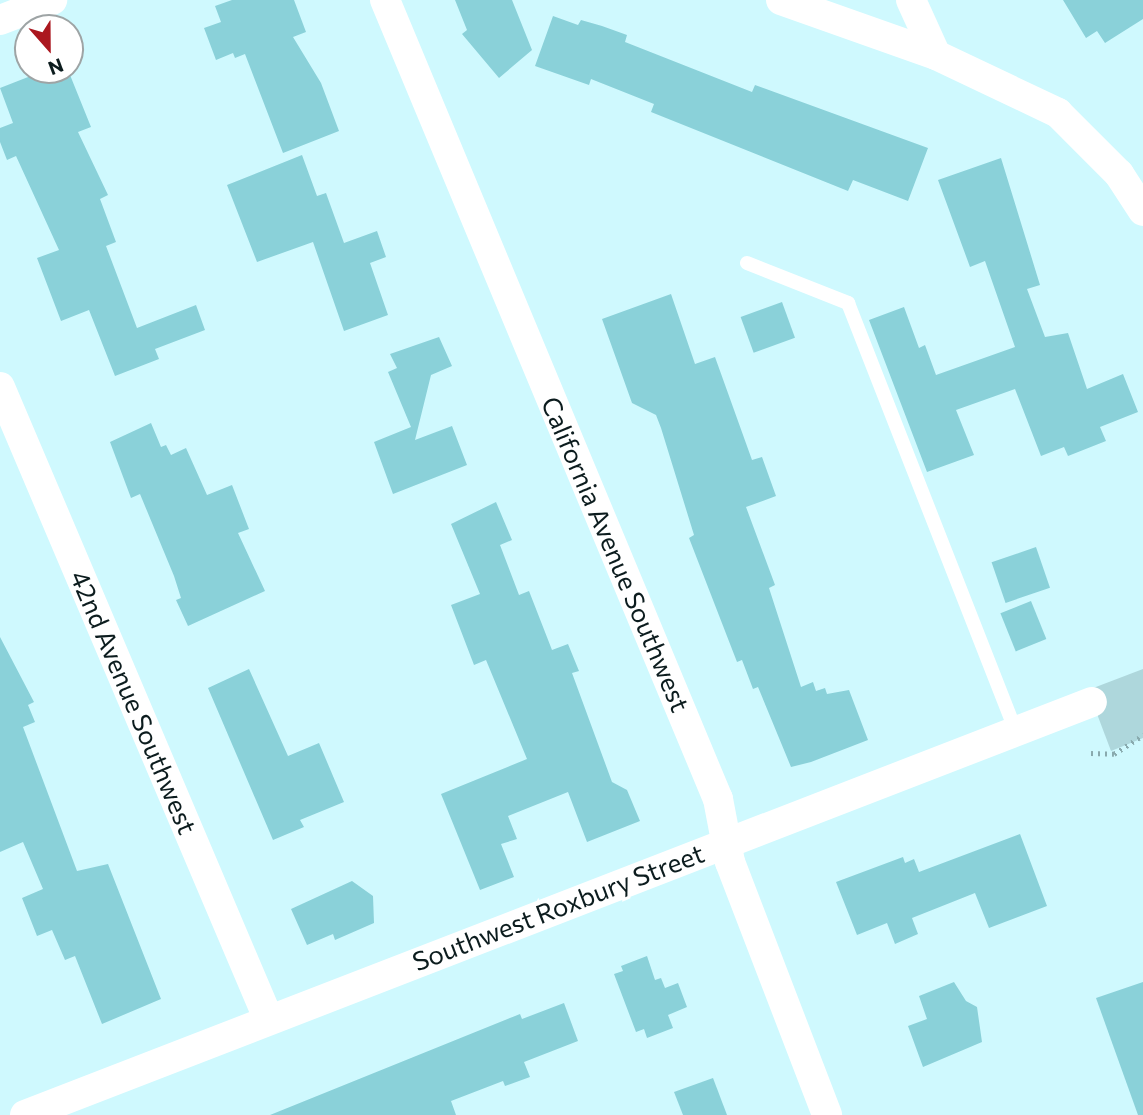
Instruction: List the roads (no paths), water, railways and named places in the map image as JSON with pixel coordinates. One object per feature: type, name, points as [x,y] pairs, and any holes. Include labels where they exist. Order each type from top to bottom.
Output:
[{"type":"street","points":[[0,20],[52,0]]},
{"type":"street","name":"California Avenue Southwest","points":[[386,0],[718,799],[730,862],[827,1115]]},
{"type":"street","points":[[780,0],[936,55],[1058,113],[1119,174],[1143,211]]},
{"type":"street","points":[[911,0],[936,55]]},
{"type":"street","name":"42nd Avenue Southwest","points":[[0,387],[268,1018]]},
{"type":"street","name":"Southwest Roxbury Street","points":[[24,1115],[92,1103],[268,1018],[1092,702]]},
{"type":"lane","points":[[747,263],[848,303],[1016,731]]}]
